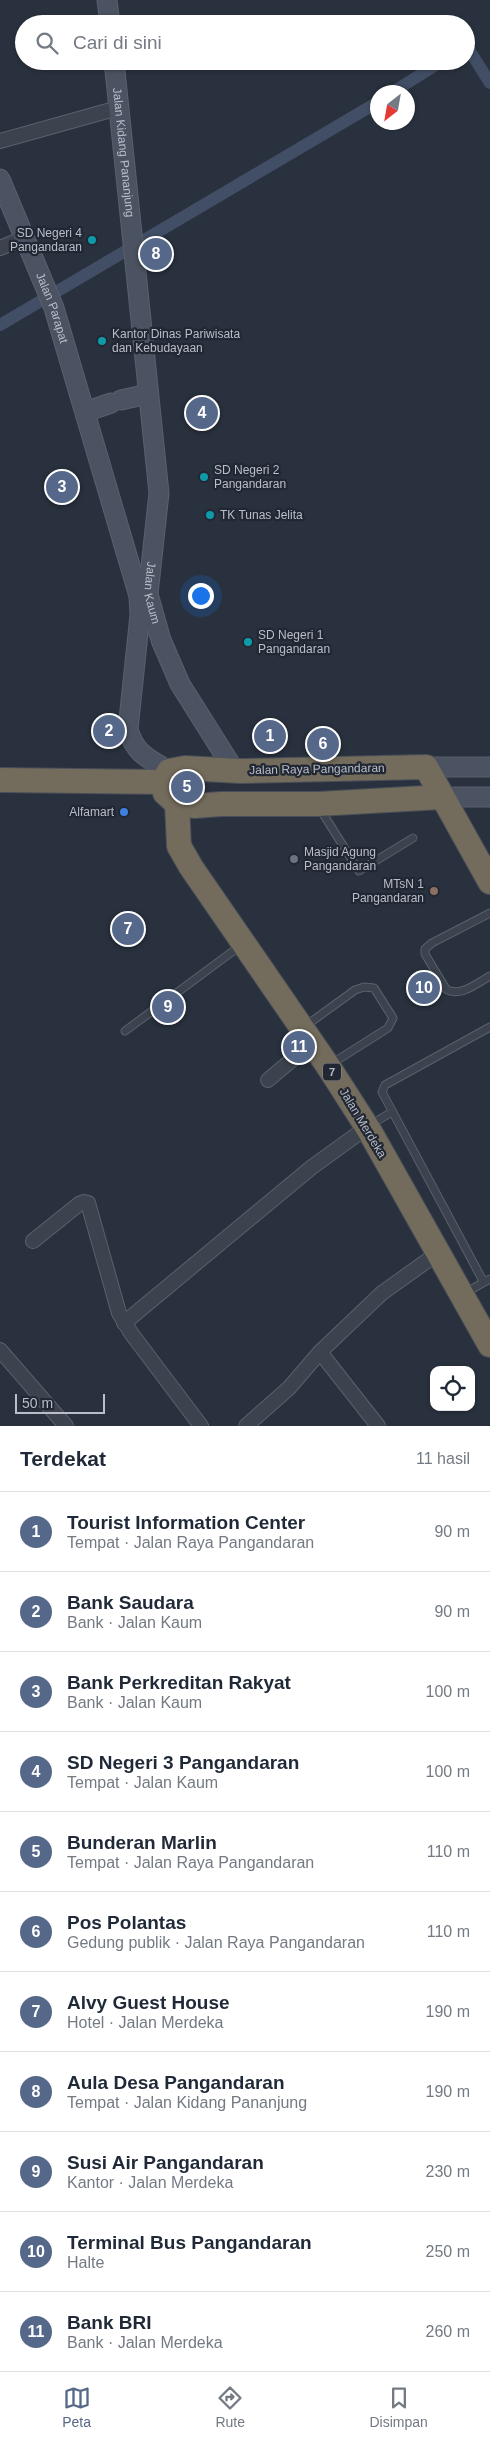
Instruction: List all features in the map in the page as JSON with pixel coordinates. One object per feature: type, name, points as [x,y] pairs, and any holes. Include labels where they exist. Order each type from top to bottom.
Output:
[{"type":"highway","name":"Jalan Raya Pangandaran","points":[[0,780],[166,776],[185,768],[234,770],[426,767]]},
{"type":"highway","points":[[426,767],[490,882]]},
{"type":"highway","points":[[166,776],[167,797],[177,804],[195,806],[221,804],[318,804],[442,797]]},
{"type":"highway","name":"Jalan Merdeka","points":[[177,804],[179,846],[243,945],[328,1066],[366,1128],[490,1344]]},
{"type":"street","points":[[107,0],[109,15]]},
{"type":"street","name":"Jalan Kidang Pananjung","points":[[115,70],[148,394]]},
{"type":"street","points":[[0,142],[118,108]]},
{"type":"street","name":"Jalan Parapat","points":[[0,179],[54,308],[85,412]]},
{"type":"street","points":[[0,248],[24,238]]},
{"type":"street","points":[[85,412],[148,394]]},
{"type":"street","name":"Jalan Kaum","points":[[148,394],[159,493],[148,594],[161,640],[180,684],[234,770]]},
{"type":"street","name":"Jalan Kaum","points":[[85,412],[139,596],[140,615],[128,729],[132,743],[138,751],[166,776]]},
{"type":"street","name":"Jalan Raya Pangandaran","points":[[426,767],[490,767]]},
{"type":"street","points":[[442,797],[490,797]]},
{"type":"street","points":[[268,1080],[307,1036]]},
{"type":"street","points":[[124,1323],[312,1168],[366,1128]]},
{"type":"street","points":[[33,1241],[79,1204],[88,1203],[115,1302],[124,1323],[201,1426]]},
{"type":"street","points":[[246,1426],[289,1388],[320,1352],[382,1293],[438,1252]]},
{"type":"street","points":[[0,1350],[66,1426]]},
{"type":"street","points":[[320,1352],[378,1426]]},
{"type":"lane","points":[[318,804],[359,870],[413,838]]},
{"type":"lane","points":[[490,913],[432,943],[425,949],[425,954],[446,990],[452,993],[459,992],[490,976]]},
{"type":"lane","points":[[125,1031],[243,945]]},
{"type":"lane","points":[[307,1036],[355,990],[364,987],[374,988],[379,995],[392,1018],[388,1028],[328,1066]]},
{"type":"lane","points":[[488,1280],[482,1279],[382,1092],[386,1085],[490,1028]]},
{"type":"lane","points":[[366,1128],[392,1112]]},
{"type":"lane","points":[[462,1295],[488,1280]]},
{"type":"waterway","points":[[475,59],[490,83]]},
{"type":"waterway","points":[[404,85],[428,70]]},
{"type":"waterway","points":[[0,325],[370,107]]},
{"type":"place","name":"SD Negeri 4 Pangandaran","points":[[92,240]]},
{"type":"place","name":"Aula Desa Pangandaran","points":[[156,254]]},
{"type":"place","name":"Kantor Dinas Pariwisata dan Kebudayaan","points":[[102,341]]},
{"type":"place","name":"SD Negeri 3 Pangandaran","points":[[202,413]]},
{"type":"place","name":"SD Negeri 2 Pangandaran","points":[[204,477]]},
{"type":"place","name":"Bank Perkreditan Rakyat","points":[[62,487]]},
{"type":"place","name":"TK Tunas Jelita","points":[[210,515]]},
{"type":"place","name":"SD Negeri 1 Pangandaran","points":[[248,642]]},
{"type":"place","name":"Bank Saudara","points":[[109,731]]},
{"type":"place","name":"Tourist Information Center","points":[[270,736]]},
{"type":"place","name":"Pos Polantas","points":[[323,744]]},
{"type":"place","name":"Bunderan Marlin","points":[[187,787]]},
{"type":"place","name":"Alfamart","points":[[124,812]]},
{"type":"place","name":"Masjid Agung Pangandaran","points":[[294,859]]},
{"type":"place","name":"MTsN 1 Pangandaran","points":[[434,891]]},
{"type":"place","name":"Alvy Guest House","points":[[128,929]]},
{"type":"place","name":"Terminal Bus Pangandaran","points":[[424,988]]},
{"type":"place","name":"Susi Air Pangandaran","points":[[168,1007]]},
{"type":"place","name":"Bank BRI","points":[[299,1047]]}]
